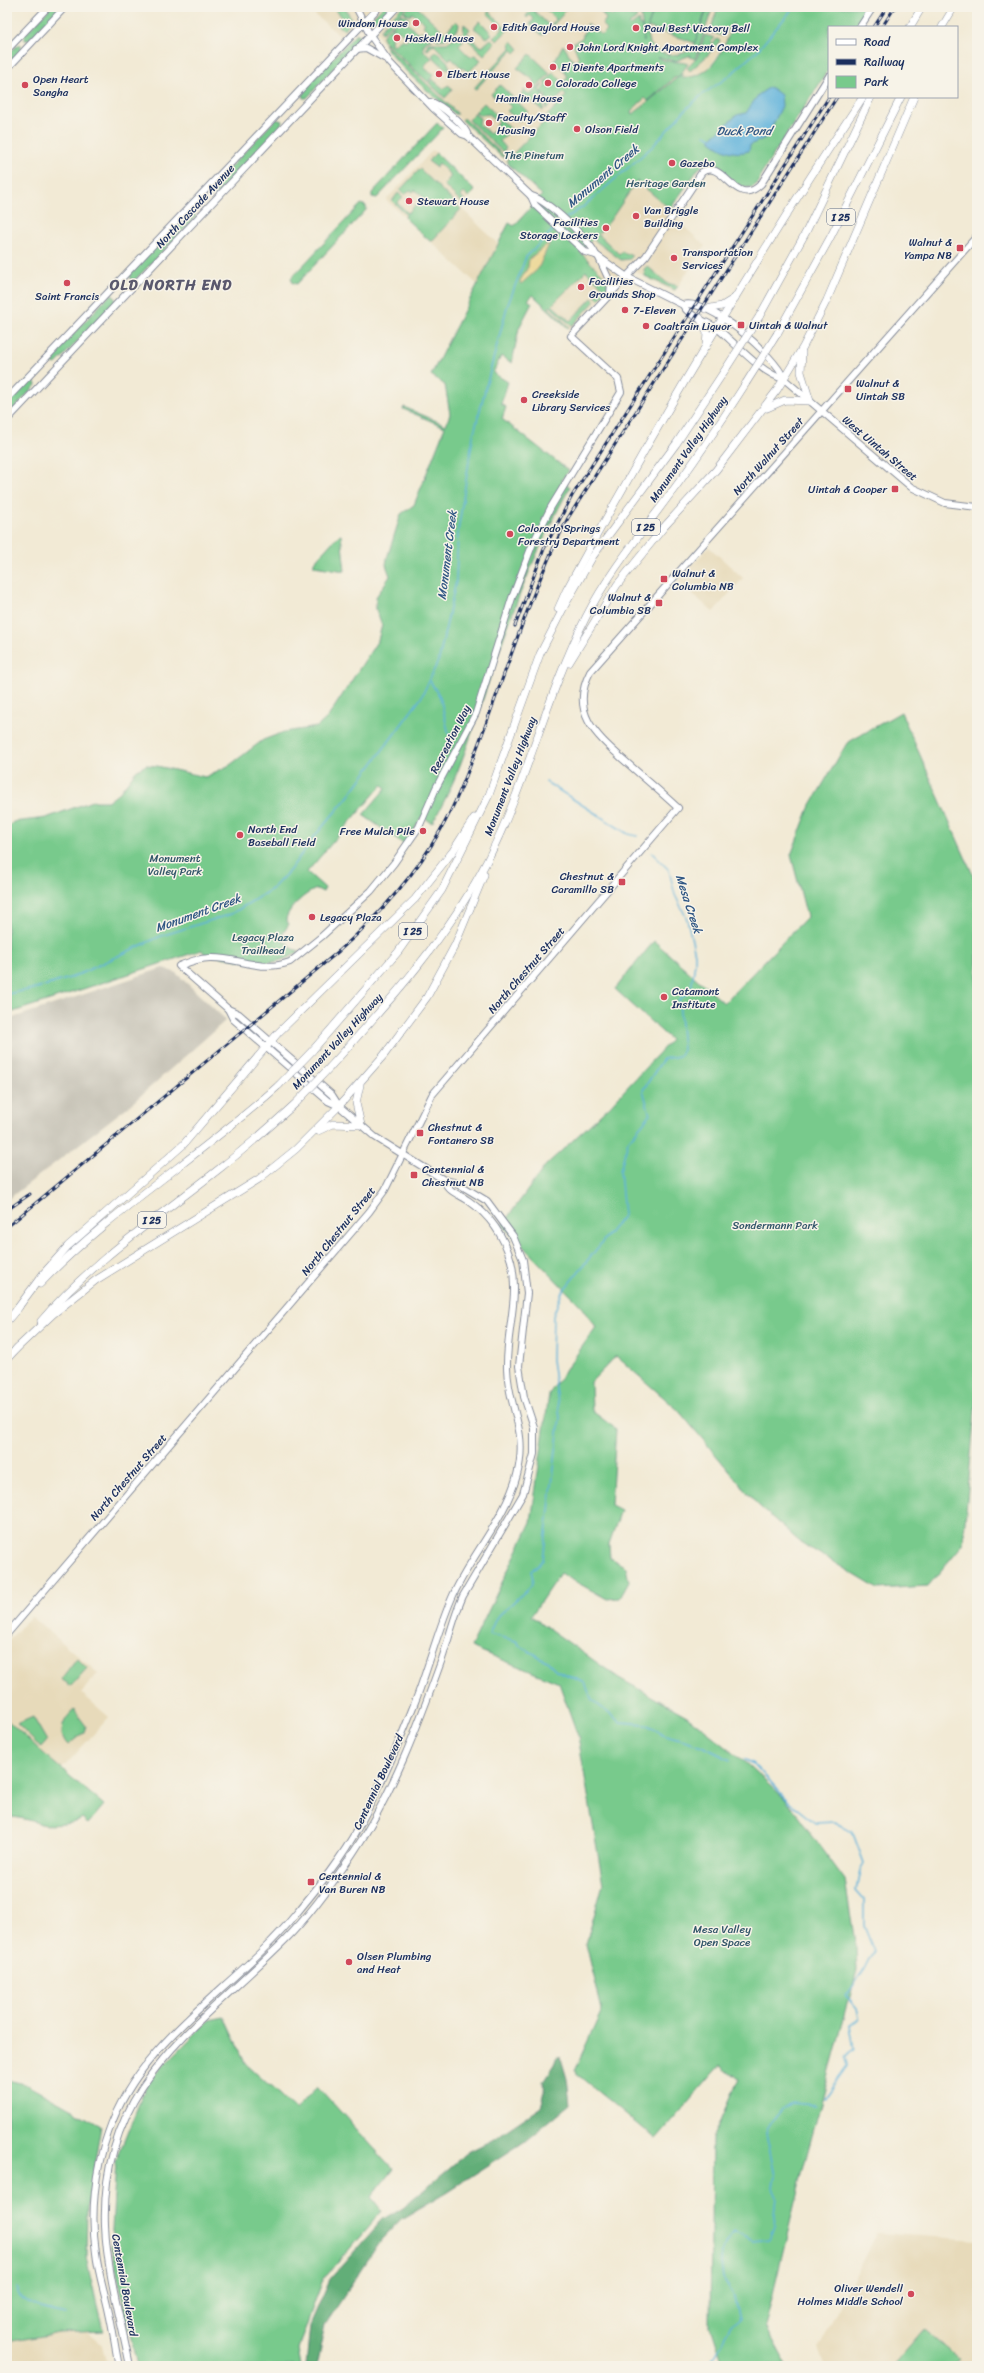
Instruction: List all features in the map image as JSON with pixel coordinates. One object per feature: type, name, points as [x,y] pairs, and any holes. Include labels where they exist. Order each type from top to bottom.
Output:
[{"type":"highway","points":[[911,26],[922,7]]},
{"type":"highway","points":[[943,26],[954,7]]},
{"type":"highway","points":[[948,26],[958,7]]},
{"type":"highway","points":[[551,630],[566,591],[610,510],[705,349],[813,171],[862,98]]},
{"type":"highway","name":"Monument Valley Highway","points":[[7,1321],[17,1309],[89,1237],[240,1121],[279,1085],[312,1051],[398,952],[422,920],[455,865],[489,795],[526,691],[551,630],[593,556],[676,444],[759,317],[806,232],[871,98]]},
{"type":"highway","name":"Monument Valley Highway","points":[[7,1359],[56,1303],[102,1259],[257,1139],[297,1102],[393,997],[437,941],[470,890],[496,843],[513,804],[559,679],[598,596],[700,454],[777,334],[830,238],[900,98]]},
{"type":"highway","points":[[559,679],[617,585],[664,527],[716,470],[763,410],[804,347],[827,300],[914,98]]},
{"type":"highway","points":[[706,309],[722,306],[736,298]]},
{"type":"highway","points":[[700,318],[707,332],[705,349]]},
{"type":"highway","points":[[763,410],[785,400],[810,401],[801,372],[804,347]]},
{"type":"highway","points":[[17,1309],[52,1264],[78,1236],[192,1135],[268,1044],[415,899],[453,851],[489,795]]},
{"type":"highway","points":[[16,1349],[53,1314],[96,1280],[246,1188],[275,1166],[309,1136],[339,1106],[362,1081],[410,1022],[435,983],[463,926],[496,843]]},
{"type":"highway","points":[[309,1136],[333,1124],[361,1125],[356,1103],[362,1081]]},
{"type":"main road","points":[[7,50],[48,7]]},
{"type":"main road","points":[[7,69],[65,7]]},
{"type":"main road","name":"West Uintah Street","points":[[356,7],[370,35],[390,63],[430,102],[433,108],[462,134],[468,136],[531,196],[546,204],[589,244],[597,256]]},
{"type":"main road","name":"North Cascade Avenue","points":[[7,399],[379,7]]},
{"type":"main road","name":"North Cascade Avenue","points":[[7,420],[397,7]]},
{"type":"main road","points":[[861,26],[873,7]]},
{"type":"main road","points":[[356,49],[363,47],[369,49],[390,63]]},
{"type":"main road","points":[[609,296],[649,251],[702,172],[709,169],[715,170],[737,188],[744,191],[751,191],[758,187],[828,78]]},
{"type":"main road","name":"West Uintah Street","points":[[531,196],[534,203],[583,250],[597,256],[627,277],[683,305],[694,305],[706,309],[723,319],[778,365],[784,379]]},
{"type":"main road","name":"North Walnut Street","points":[[678,808],[596,734],[584,710],[582,694],[586,678],[595,664],[977,236]]},
{"type":"main road","points":[[597,256],[611,284],[609,296]]},
{"type":"main road","name":"Recreation Way","points":[[179,966],[209,958],[259,966],[278,966],[290,962],[357,905],[394,863],[419,826],[436,788],[476,713],[512,598],[533,543],[554,502],[617,401],[621,387],[618,379],[572,336],[609,296]]},
{"type":"main road","name":"West Uintah Street","points":[[683,305],[688,312],[718,329],[772,375],[784,379],[911,487],[945,503],[977,507]]},
{"type":"main road","name":"North Chestnut Street","points":[[7,1634],[352,1233],[381,1196],[432,1095],[678,808]]},
{"type":"main road","name":"Centennial Boulevard","points":[[130,2366],[114,2290],[105,2226],[106,2196],[110,2160],[128,2110],[142,2084],[176,2042],[295,1929],[316,1905],[368,1830],[419,1717],[463,1596],[512,1516],[529,1476],[534,1454],[534,1427],[524,1397],[519,1366],[527,1293],[523,1260],[513,1236],[500,1216],[487,1201],[457,1183],[444,1180],[374,1137],[339,1106],[328,1101],[268,1044],[233,1019],[228,1009],[179,966]]},
{"type":"main road","name":"Centennial Boulevard","points":[[119,2366],[96,2254],[94,2230],[100,2158],[119,2106],[134,2079],[154,2052],[288,1924],[330,1872],[348,1845],[360,1825],[414,1704],[450,1602],[458,1584],[511,1495],[517,1477],[521,1460],[520,1426],[511,1395],[506,1366],[513,1301],[514,1280],[511,1262],[497,1229],[484,1214],[469,1201],[447,1188],[444,1180]]},
{"type":"main road","points":[[104,2292],[114,2290]]},
{"type":"shaded area","name":"Colorado College","points":[[739,7],[723,48],[707,70],[693,77],[682,77],[632,115],[507,160],[507,163],[406,69],[385,47],[366,13],[342,38],[312,12],[310,14],[303,8]]},
{"type":"shaded area","points":[[433,150],[475,191],[460,207],[498,244],[478,285],[386,200]]},
{"type":"shaded area","points":[[637,181],[668,208],[672,208],[674,217],[705,246],[674,292],[627,267],[610,290],[570,330],[547,309],[592,265],[580,253],[609,222]]},
{"type":"shaded area","points":[[709,547],[743,578],[713,612],[678,581]]},
{"type":"shaded area","points":[[163,968],[176,973],[226,1020],[130,1105],[7,1200],[7,1020]]},
{"type":"shaded area","points":[[31,1616],[98,1673],[81,1693],[109,1717],[61,1770],[7,1720],[7,1642]]},
{"type":"shaded area","name":"Oliver Wendell Holmes Middle School","points":[[877,2233],[977,2240],[977,2366],[825,2366],[818,2349]]},
{"type":"shaded area","points":[[88,2332],[102,2345],[107,2366],[7,2366],[7,2344],[12,2341],[59,2333]]},
{"type":"green space","points":[[51,7],[61,7],[30,40],[25,40],[24,35]]},
{"type":"green space","points":[[333,7],[345,7],[352,21],[344,30],[337,24],[343,18]]},
{"type":"green space","points":[[383,7],[393,7],[377,23],[372,18]]},
{"type":"green space","points":[[402,7],[407,7],[382,33],[380,30]]},
{"type":"green space","points":[[409,7],[417,7],[445,33],[456,21],[459,24],[458,29],[446,39],[437,40],[423,26],[425,23],[412,13],[410,16],[404,12]]},
{"type":"green space","points":[[543,7],[567,7],[563,12],[564,13],[545,34],[542,35],[530,24],[534,19],[530,15],[527,18],[526,16],[532,9],[550,26],[556,19]]},
{"type":"green space","name":"Monument Valley Park","points":[[624,7],[637,7],[636,11],[630,15],[632,16],[637,14],[636,19],[629,24],[631,26],[639,20],[639,25],[642,26],[644,42],[640,7],[654,7],[648,26],[655,7],[707,7],[695,42],[708,7],[713,7],[695,59],[690,57],[691,55],[675,61],[657,57],[668,61],[688,64],[679,76],[674,78],[648,101],[645,98],[631,111],[632,115],[683,73],[682,77],[702,73],[716,60],[722,51],[733,23],[723,36],[710,32],[718,7],[869,7],[857,26],[828,26],[828,71],[761,174],[759,182],[753,187],[739,185],[713,165],[706,164],[699,168],[670,209],[637,181],[609,222],[598,234],[619,254],[622,251],[627,255],[629,253],[632,256],[630,259],[621,260],[593,239],[580,252],[606,278],[609,289],[599,299],[595,296],[603,287],[586,271],[552,305],[570,321],[592,298],[595,301],[572,326],[550,306],[549,308],[569,327],[568,328],[533,295],[528,300],[532,303],[519,328],[512,363],[501,356],[493,373],[508,382],[501,404],[506,407],[502,419],[569,471],[561,480],[570,487],[559,507],[530,570],[505,635],[461,763],[443,804],[432,823],[422,816],[405,845],[363,815],[386,788],[382,785],[307,872],[325,888],[323,892],[317,889],[303,897],[293,906],[287,916],[286,920],[289,924],[283,933],[284,943],[287,942],[292,949],[300,951],[288,958],[265,963],[242,961],[205,955],[202,950],[7,1014],[7,828],[13,822],[46,818],[92,801],[109,801],[120,792],[136,771],[146,765],[157,766],[205,777],[230,765],[263,740],[284,732],[317,727],[328,717],[378,640],[382,625],[376,609],[376,597],[390,576],[386,565],[387,558],[401,514],[414,505],[445,427],[403,409],[404,407],[446,425],[450,414],[445,385],[431,375],[509,223],[514,226],[542,195],[507,163],[507,160],[543,123],[548,115],[566,96],[564,93],[546,109],[546,96],[541,91],[546,85],[544,83],[553,72],[563,82],[568,77],[562,68],[554,62],[563,45],[574,62],[579,58],[573,43],[582,38],[587,24],[602,35],[607,30],[602,25],[606,19],[599,9],[603,8],[612,16]],"holes":[[[648,27],[695,44],[689,50],[681,54],[664,54],[656,50],[650,44],[647,36]]]},
{"type":"green space","points":[[489,11],[508,30],[497,41],[493,37],[503,29],[487,13]]},
{"type":"green space","points":[[402,14],[407,16],[409,20],[407,23],[418,33],[422,31],[433,40],[427,41],[423,46],[424,51],[432,58],[425,65],[425,69],[434,74],[428,82],[383,40],[383,35],[392,25],[391,43],[394,45],[403,39],[406,42],[409,36],[407,33],[404,35],[399,30],[394,35],[393,24]]},
{"type":"green space","points":[[480,21],[492,34],[487,38],[474,28]]},
{"type":"green space","points":[[464,24],[470,29],[467,33],[474,39],[473,41],[482,47],[491,39],[495,43],[484,55],[463,35]]},
{"type":"green space","points":[[357,33],[361,38],[307,98],[303,98],[301,92]]},
{"type":"green space","points":[[460,33],[463,41],[459,46],[470,57],[475,55],[481,60],[469,72],[451,58],[449,60],[433,44],[428,50],[426,49],[428,43],[447,43]]},
{"type":"green space","points":[[705,35],[715,38],[711,42],[713,44],[717,39],[720,41],[707,56],[690,71],[687,68],[697,58]]},
{"type":"green space","points":[[512,41],[519,49],[515,53],[512,50],[476,89],[474,88],[511,48],[510,43]]},
{"type":"green space","points":[[384,43],[458,114],[455,114],[438,100],[405,70]]},
{"type":"green space","points":[[19,44],[22,50],[7,65],[7,55]]},
{"type":"green space","points":[[436,51],[447,61],[450,68],[447,70],[432,56]]},
{"type":"green space","points":[[530,54],[550,73],[536,88],[533,84],[535,81],[517,68]]},
{"type":"green space","points":[[432,79],[444,89],[448,85],[453,89],[445,98],[429,83]]},
{"type":"green space","points":[[543,84],[539,90],[544,97],[543,111],[531,100],[524,100],[520,97],[524,90],[530,95]]},
{"type":"green space","points":[[500,85],[528,112],[519,121],[507,111],[511,107],[502,97],[498,100],[491,94]]},
{"type":"green space","points":[[484,103],[514,132],[513,133],[510,131],[500,141],[506,148],[503,152],[469,120],[474,114],[480,118],[479,124],[490,134],[497,128],[495,126],[499,122],[496,119],[494,121],[490,114],[480,115],[475,112]]},
{"type":"green space","points":[[464,118],[505,157],[502,157],[462,120]]},
{"type":"green space","points":[[276,119],[282,121],[281,125],[215,196],[210,196],[209,189]]},
{"type":"green space","points":[[437,123],[443,128],[377,198],[372,197],[372,193]]},
{"type":"green space","points":[[436,153],[475,191],[469,197],[464,193],[461,196],[465,201],[463,204],[444,185],[451,176],[439,163],[436,167],[428,161]]},
{"type":"green space","points":[[420,169],[461,209],[431,242],[405,218],[406,214],[392,201],[398,193],[403,197],[397,203],[408,213],[423,197],[415,190],[413,192],[410,190],[405,195],[400,190]]},
{"type":"green space","points":[[361,204],[366,206],[366,210],[297,284],[293,283],[291,278]]},
{"type":"green space","points":[[190,210],[194,212],[196,217],[135,280],[131,279],[129,274]]},
{"type":"green space","points":[[647,266],[667,283],[678,286],[675,290],[645,276],[644,269]]},
{"type":"green space","points":[[113,295],[116,301],[56,364],[50,362],[50,358],[109,296]]},
{"type":"green space","points":[[29,380],[34,380],[36,385],[7,416],[7,404]]},
{"type":"green space","points":[[341,535],[345,571],[314,566],[314,562],[338,536]]},
{"type":"green space","name":"Sondermann Park","points":[[901,712],[977,884],[977,1389],[963,1544],[928,1586],[878,1589],[800,1542],[757,1504],[678,1410],[616,1356],[591,1382],[592,1411],[616,1429],[611,1505],[621,1510],[609,1544],[610,1558],[626,1567],[629,1582],[620,1598],[607,1599],[560,1573],[531,1616],[619,1678],[687,1716],[749,1765],[786,1800],[845,1880],[856,1949],[857,1971],[803,2169],[765,2327],[786,2366],[723,2366],[710,2326],[712,2139],[738,2079],[721,2065],[656,2139],[574,2071],[602,2010],[586,1944],[603,1884],[578,1736],[559,1683],[471,1647],[531,1522],[549,1394],[596,1327],[583,1308],[502,1225],[546,1165],[610,1106],[671,1040],[615,989],[654,941],[724,1003],[807,917],[791,855],[809,808],[847,743]]},
{"type":"green space","points":[[77,1658],[87,1668],[71,1686],[61,1679]]},
{"type":"green space","points":[[74,1710],[86,1726],[84,1732],[68,1745],[62,1731],[64,1722]]},
{"type":"green space","points":[[33,1717],[47,1741],[41,1748],[17,1724]]},
{"type":"green space","points":[[7,1720],[104,1805],[88,1824],[82,1819],[69,1823],[50,1825],[20,1818],[7,1817]]},
{"type":"green space","points":[[224,2017],[245,2063],[296,2110],[317,2086],[393,2169],[371,2197],[382,2211],[322,2281],[298,2349],[301,2366],[137,2366],[111,2246],[116,2161],[148,2081],[209,2020]]},
{"type":"green space","points":[[560,2055],[567,2079],[570,2104],[524,2142],[447,2192],[401,2219],[381,2240],[325,2325],[316,2366],[306,2366],[310,2325],[330,2279],[383,2219],[403,2207],[468,2152],[492,2140],[541,2107],[545,2091],[543,2081]]},
{"type":"green space","points":[[7,2080],[25,2084],[101,2126],[87,2209],[86,2257],[103,2331],[59,2333],[13,2341],[7,2344]]},
{"type":"green space","points":[[924,2329],[959,2359],[953,2366],[892,2366]]},
{"type":"sand","points":[[550,242],[538,269],[521,284],[520,281],[528,267],[529,259]]},
{"type":"water","name":"Duck Pond","points":[[770,87],[781,95],[782,106],[767,137],[750,145],[749,151],[738,153],[725,150],[711,141],[711,138],[737,115],[746,113],[758,95]]},
{"type":"waterway","name":"Monument Creek","points":[[566,218],[583,207],[653,146],[686,109],[703,94],[728,77],[757,51],[794,7]]},
{"type":"waterway","points":[[705,135],[711,138]]},
{"type":"waterway","name":"Monument Creek","points":[[7,994],[38,988],[73,977],[161,936],[231,914],[272,889],[290,870],[313,838],[347,798],[421,698],[439,659],[456,581],[458,531],[473,436],[507,307],[526,257],[556,227]]},
{"type":"waterway","name":"Mesa Creek","points":[[430,681],[440,697],[449,735]]},
{"type":"waterway","name":"Mesa Creek","points":[[546,782],[628,834],[637,836]]},
{"type":"waterway","points":[[652,853],[669,870],[675,895],[687,919],[695,954],[691,990],[679,1000],[683,1050],[679,1056],[663,1059],[643,1090],[650,1115],[628,1141],[620,1171],[624,1215],[562,1292],[553,1316],[552,1360],[560,1417],[543,1560],[531,1571],[533,1579],[531,1586],[496,1618],[489,1634],[516,1641],[520,1646],[547,1661],[556,1670],[585,1683],[592,1700],[620,1722],[646,1724],[663,1734],[700,1745],[730,1760]]},
{"type":"waterway","points":[[744,1759],[754,1764],[790,1803],[815,1823],[835,1822],[852,1831],[864,1863],[860,1870],[856,1891],[864,1900],[864,1926],[874,1951],[865,1969],[846,1996],[857,2009],[859,2019],[850,2025],[854,2049],[845,2058],[847,2066],[824,2098]]},
{"type":"waterway","points":[[708,2366],[731,2325],[739,2319],[733,2294],[723,2279],[721,2261],[722,2251],[734,2231],[753,2241],[769,2239],[774,2226],[777,2196],[773,2187],[775,2176],[766,2133],[771,2122],[782,2108],[792,2103],[814,2105]]},
{"type":"waterway","points":[[18,2288],[18,2294],[34,2305],[47,2310],[66,2314]]},
{"type":"railway","points":[[875,26],[887,7]]},
{"type":"railway","points":[[883,26],[895,7]]},
{"type":"railway","points":[[515,626],[544,549],[572,496],[828,98]]},
{"type":"railway","points":[[7,1227],[339,951],[381,910],[419,864],[440,831],[458,795],[533,597],[555,544],[568,518],[836,98]]},
{"type":"railway","points":[[7,1210],[30,1194]]},
{"type":"place","name":"Windom House","points":[[416,23]]},
{"type":"place","name":"Edith Gaylord House","points":[[494,27]]},
{"type":"place","name":"Paul Best Victory Bell","points":[[636,28]]},
{"type":"place","name":"Haskell House","points":[[397,38]]},
{"type":"place","name":"John Lord Knight Apartment Complex","points":[[570,47]]},
{"type":"place","name":"El Diente Apartments","points":[[553,67]]},
{"type":"place","name":"Elbert House","points":[[439,74]]},
{"type":"place","name":"Colorado College","points":[[548,83]]},
{"type":"place","name":"Open Heart Sangha","points":[[25,85]]},
{"type":"place","name":"Hamlin House","points":[[529,85]]},
{"type":"place","name":"Faculty/Staff Housing","points":[[489,123]]},
{"type":"place","name":"Olson Field","points":[[577,129]]},
{"type":"place","name":"Gazebo","points":[[672,163]]},
{"type":"place","name":"Stewart House","points":[[409,201]]},
{"type":"place","name":"Van Briggle Building","points":[[636,216]]},
{"type":"place","name":"Facilities Storage Lockers","points":[[606,228]]},
{"type":"place","name":"Walnut & Yampa NB","points":[[960,248]]},
{"type":"place","name":"Transportation Services","points":[[674,258]]},
{"type":"place","name":"Saint Francis","points":[[67,283]]},
{"type":"place","name":"Facilities Grounds Shop","points":[[581,287]]},
{"type":"place","name":"7-Eleven","points":[[625,310]]},
{"type":"place","name":"Uintah & Walnut","points":[[741,325]]},
{"type":"place","name":"Coaltrain Liquor","points":[[646,326]]},
{"type":"place","name":"Walnut & Uintah SB","points":[[848,389]]},
{"type":"place","name":"Creekside Library Services","points":[[524,400]]},
{"type":"place","name":"Uintah & Cooper","points":[[895,489]]},
{"type":"place","name":"Colorado Springs Forestry Department","points":[[510,534]]},
{"type":"place","name":"Walnut & Columbia NB","points":[[664,579]]},
{"type":"place","name":"Walnut & Columbia SB","points":[[659,603]]},
{"type":"place","name":"Free Mulch Pile","points":[[423,831]]},
{"type":"place","name":"North End Baseball Field","points":[[240,835]]},
{"type":"place","name":"Chestnut & Caramillo SB","points":[[622,882]]},
{"type":"place","name":"Legacy Plaza","points":[[312,917]]},
{"type":"place","name":"Catamont Institute","points":[[664,997]]},
{"type":"place","name":"Chestnut & Fontanero SB","points":[[420,1133]]},
{"type":"place","name":"Centennial & Chestnut NB","points":[[414,1175]]},
{"type":"place","name":"Centennial & Van Buren NB","points":[[311,1882]]},
{"type":"place","name":"Olsen Plumbing and Heat","points":[[349,1962]]},
{"type":"place","name":"Oliver Wendell Holmes Middle School","points":[[911,2294]]},
{"type":"district","name":"OLD NORTH END","points":[[171,285]]},
{"type":"park label","name":"The Pinetum","points":[[534,155]]},
{"type":"park label","name":"Heritage Garden","points":[[666,183]]},
{"type":"park label","name":"Legacy Plaza Trailhead","points":[[263,943]]},
{"type":"park label","name":"Mesa Valley Open Space","points":[[722,1935]]}]
